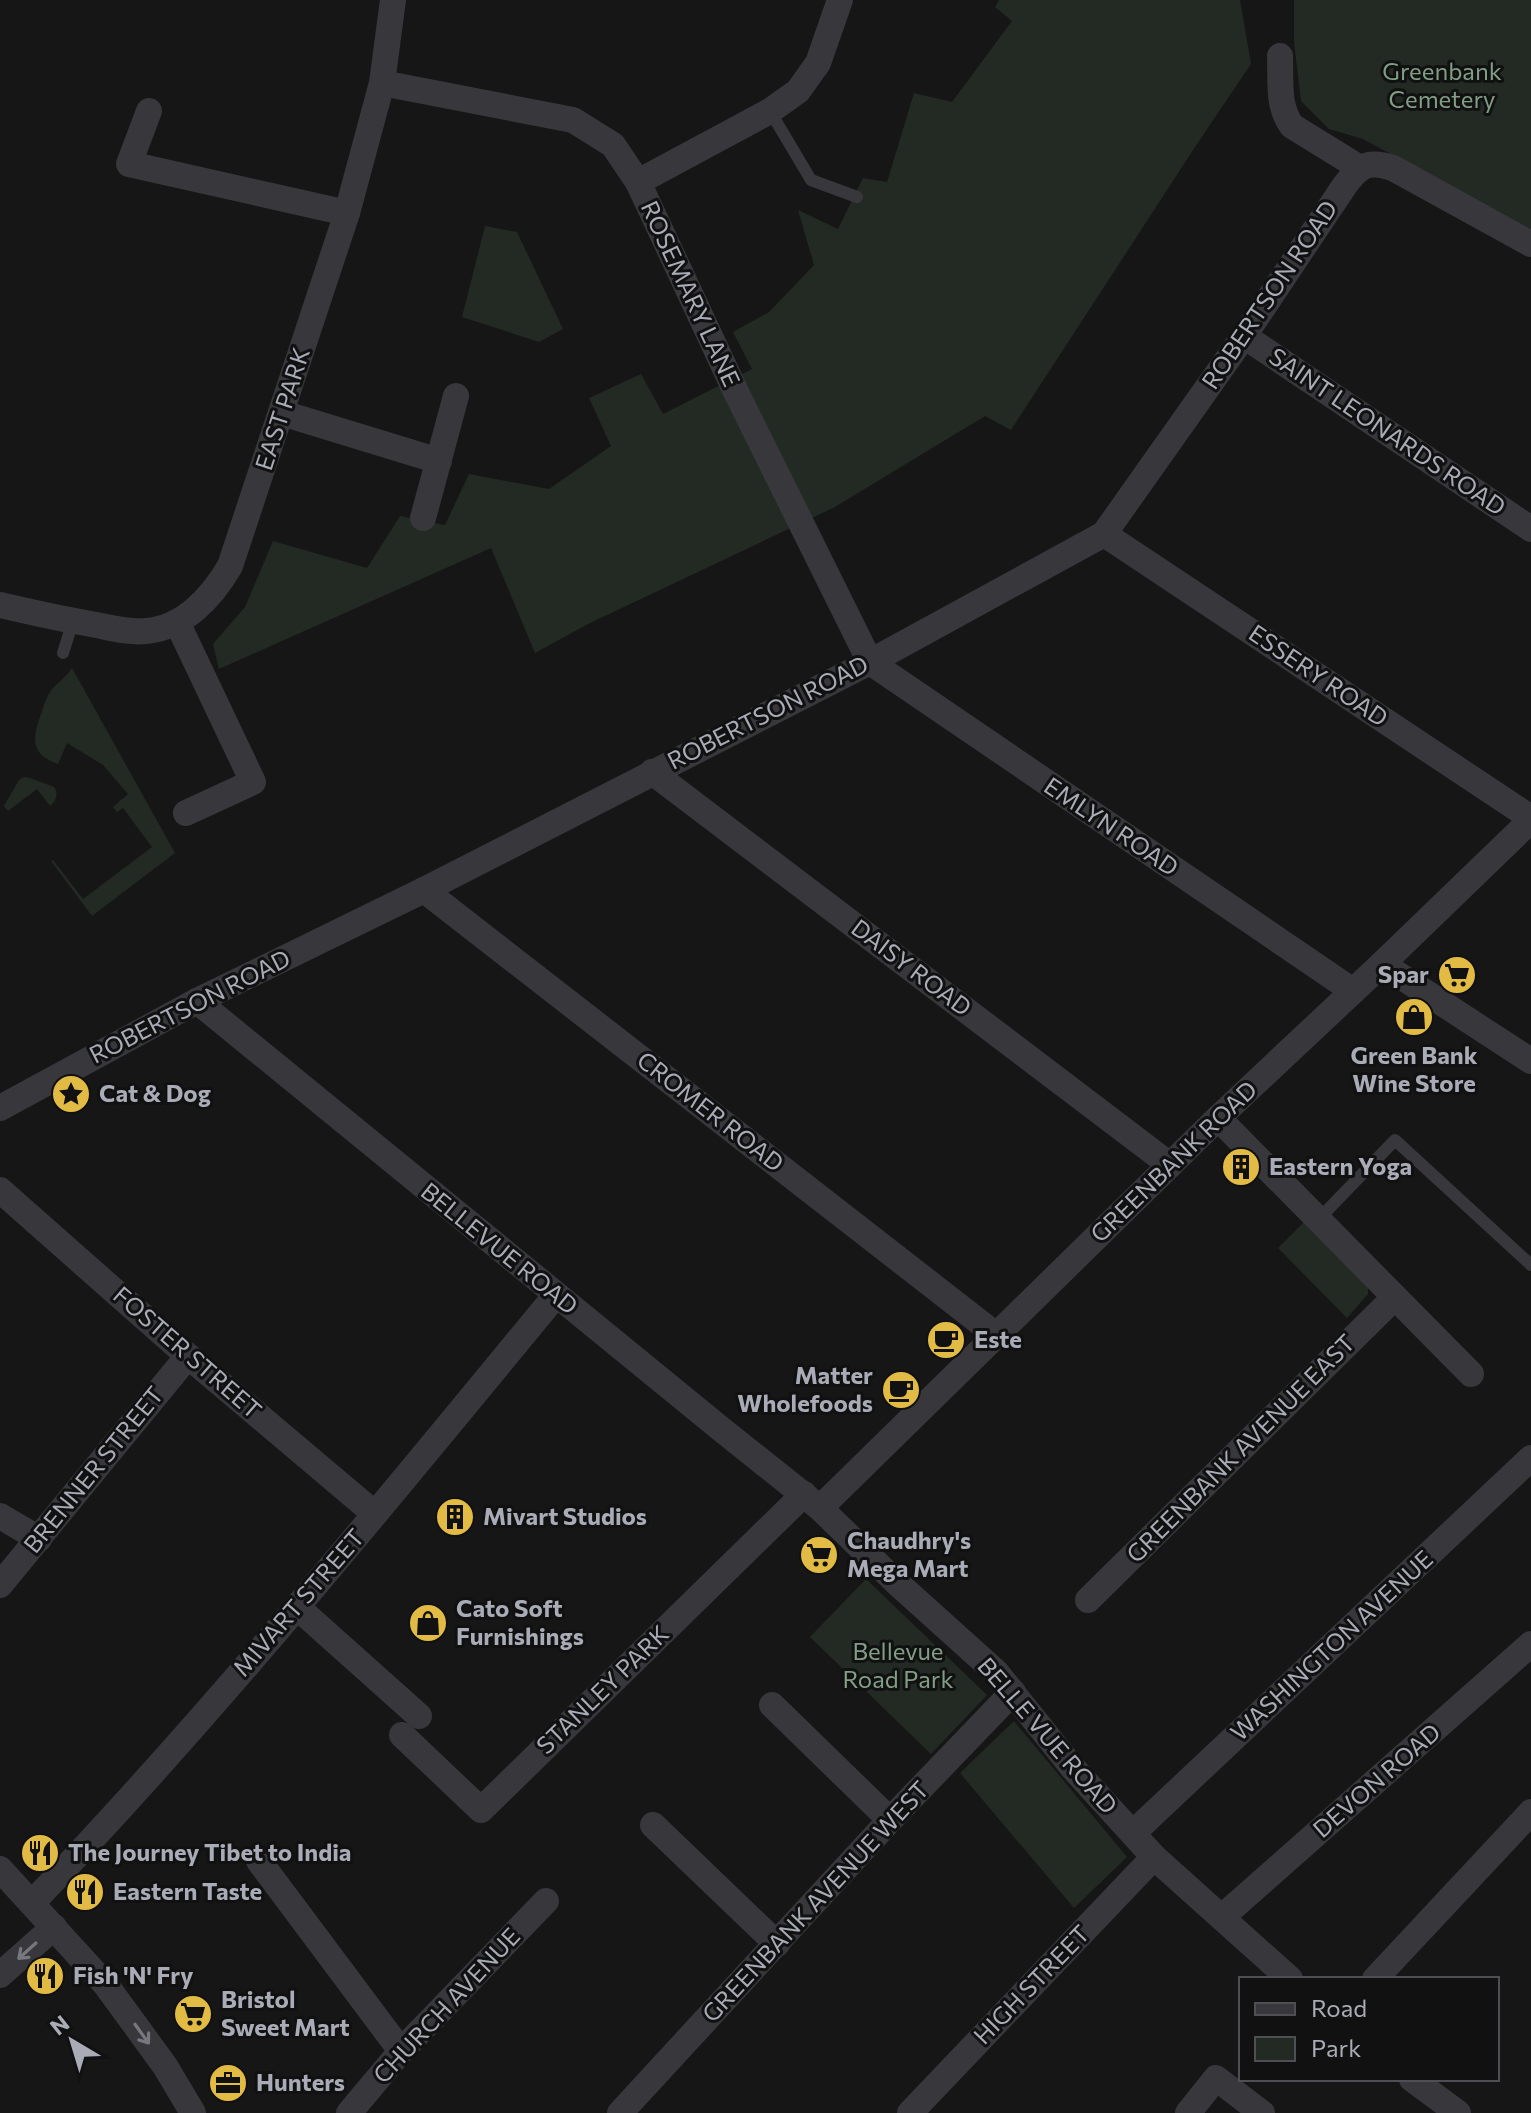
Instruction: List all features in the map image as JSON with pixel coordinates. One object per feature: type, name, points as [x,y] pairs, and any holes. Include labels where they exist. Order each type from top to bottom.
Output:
[{"type":"street","name":"EAST PARK","points":[[0,605],[73,621],[146,631],[177,622],[209,598],[230,566],[347,213],[382,83],[393,0]]},
{"type":"street","points":[[638,182],[770,111],[798,91],[818,63],[840,0]]},
{"type":"street","points":[[1280,56],[1282,106],[1292,126],[1360,168],[1376,164],[1393,168],[1531,244]]},
{"type":"street","name":"ROSEMARY LANE","points":[[382,83],[573,120],[613,145],[638,182],[764,449],[870,662]]},
{"type":"street","points":[[149,111],[129,164],[347,213]]},
{"type":"street","name":"ROBERTSON ROAD","points":[[0,1108],[197,1001],[424,890],[870,662],[1104,534],[1244,336],[1345,185],[1360,168]]},
{"type":"street","name":"SAINT LEONARDS ROAD","points":[[1244,336],[1531,529]]},
{"type":"street","points":[[423,518],[456,396]]},
{"type":"street","points":[[282,413],[439,461]]},
{"type":"street","name":"ESSERY ROAD","points":[[1104,534],[1531,819]]},
{"type":"street","points":[[177,622],[253,782],[186,813]]},
{"type":"street","name":"EMLYN ROAD","points":[[870,662],[1353,991]]},
{"type":"street","name":"DAISY ROAD","points":[[652,772],[1170,1165]]},
{"type":"street","name":"GREENBANK ROAD","points":[[812,1501],[996,1335],[1531,819]]},
{"type":"street","name":"CROMER ROAD","points":[[424,890],[996,1335]]},
{"type":"street","points":[[1382,964],[1531,1061]]},
{"type":"street","name":"BELLEVUE ROAD","points":[[197,1001],[812,1501]]},
{"type":"street","points":[[1218,1118],[1471,1374]]},
{"type":"street","name":"FOSTER STREET","points":[[0,1190],[188,1356],[375,1514]]},
{"type":"street","name":"MIVART STREET","points":[[32,1903],[94,1839],[297,1607],[556,1295]]},
{"type":"street","name":"GREENBANK AVENUE EAST","points":[[1088,1600],[1394,1298]]},
{"type":"street","name":"BRENNER STREET","points":[[0,1585],[188,1356]]},
{"type":"street","name":"WASHINGTON AVENUE","points":[[1133,1833],[1531,1458]]},
{"type":"street","name":"BELLE VUE ROAD","points":[[812,1501],[997,1673],[1072,1767],[1154,1857],[1288,1977]]},
{"type":"street","name":"STANLEY PARK","points":[[297,1607],[411,1725],[481,1810],[812,1501]]},
{"type":"street","points":[[0,1516],[39,1539]]},
{"type":"street","name":"DEVON ROAD","points":[[1222,1917],[1531,1644]]},
{"type":"street","name":"GREENBANK AVENUE WEST","points":[[620,2113],[890,1820],[1013,1692]]},
{"type":"street","points":[[772,1705],[890,1820]]},
{"type":"street","points":[[1377,1977],[1531,1812]]},
{"type":"street","points":[[653,1825],[777,1944]]},
{"type":"street","name":"HIGH STREET","points":[[910,2113],[1154,1857]]},
{"type":"street","points":[[259,1861],[401,2051]]},
{"type":"street","points":[[0,1869],[106,1985],[165,2066],[193,2113]]},
{"type":"street","name":"CHURCH AVENUE","points":[[354,2111],[401,2051],[546,1901]]},
{"type":"street","points":[[0,1975],[54,1927]]},
{"type":"street","points":[[1188,2113],[1216,2078],[1262,2113]]},
{"type":"street","points":[[1415,2081],[1458,2113]]},
{"type":"lane","points":[[770,111],[811,180],[857,197]]},
{"type":"lane","points":[[63,653],[73,621]]},
{"type":"lane","points":[[1317,1221],[1395,1140],[1531,1265]]},
{"type":"green space","points":[[999,0],[1240,0],[1251,64],[1011,430],[985,416],[835,507],[588,624],[535,653],[491,548],[219,669],[213,644],[245,607],[273,541],[367,568],[400,516],[445,525],[469,474],[549,489],[611,446],[589,398],[641,374],[663,414],[752,369],[733,332],[769,312],[814,265],[798,210],[838,229],[863,178],[887,182],[914,93],[952,102],[1012,21],[995,7]]},
{"type":"green space","name":"Greenbank Cemetery","points":[[1294,0],[1531,0],[1531,231],[1363,139],[1329,129],[1301,101],[1294,42]]},
{"type":"green space","points":[[485,226],[517,232],[563,329],[539,342],[462,317]]},
{"type":"green space","points":[[72,668],[175,853],[92,916],[51,861],[83,899],[152,847],[123,808],[117,812],[113,807],[128,794],[103,765],[67,743],[58,764],[38,751],[36,733],[47,698]]},
{"type":"green space","points":[[24,777],[54,787],[57,795],[50,806],[37,789],[8,811],[4,806],[19,780]]},
{"type":"green space","points":[[1306,1220],[1368,1285],[1368,1294],[1347,1318],[1278,1248]]},
{"type":"green space","name":"Bellevue Road Park","points":[[866,1579],[987,1695],[931,1754],[810,1637]]},
{"type":"green space","name":"Bellevue Road Park","points":[[1014,1721],[1127,1857],[1074,1908],[960,1773]]},
{"type":"place","name":"Spar","points":[[1457,975]]},
{"type":"place","name":"Green Bank Wine Store","points":[[1414,1017]]},
{"type":"place","name":"Cat & Dog","points":[[71,1094]]},
{"type":"place","name":"Eastern Yoga","points":[[1241,1167]]},
{"type":"place","name":"Este","points":[[946,1340]]},
{"type":"place","name":"Matter Wholefoods","points":[[901,1390]]},
{"type":"place","name":"Mivart Studios","points":[[455,1517]]},
{"type":"place","name":"Chaudhry's Mega Mart","points":[[819,1555]]},
{"type":"place","name":"Cato Soft Furnishings","points":[[428,1623]]},
{"type":"place","name":"The Journey Tibet to India","points":[[40,1853]]},
{"type":"place","name":"Eastern Taste","points":[[85,1892]]},
{"type":"place","name":"Fish 'N' Fry","points":[[45,1976]]},
{"type":"place","name":"Bristol Sweet Mart","points":[[193,2014]]},
{"type":"place","name":"Hunters","points":[[228,2083]]}]
